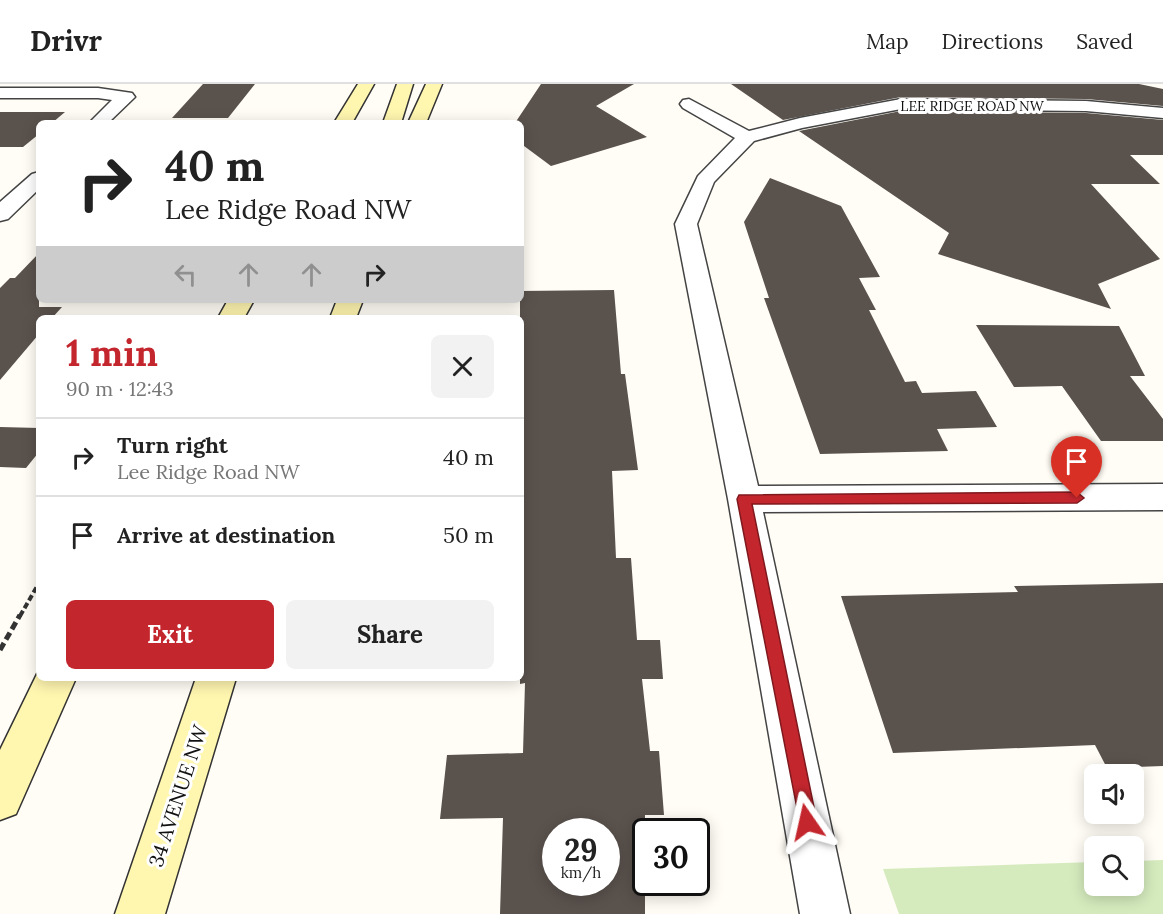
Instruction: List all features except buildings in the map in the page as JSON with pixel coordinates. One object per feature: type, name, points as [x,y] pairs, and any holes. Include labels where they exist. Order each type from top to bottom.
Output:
[{"type":"main road","points":[[346,120],[366,84]]},
{"type":"main road","points":[[393,120],[405,84]]},
{"type":"main road","points":[[418,120],[434,84]]},
{"type":"main road","points":[[426,103],[443,84]]},
{"type":"main road","points":[[0,798],[55,681]]},
{"type":"main road","name":"34 AVENUE NW","points":[[140,914],[215,681]]},
{"type":"street","points":[[0,93],[98,93],[126,97],[101,120]]},
{"type":"street","points":[[689,104],[747,136],[705,180],[686,224],[744,499],[825,914]]},
{"type":"street","name":"LEE RIDGE ROAD NW","points":[[747,136],[800,123],[901,104],[1086,106],[1163,113]]},
{"type":"street","points":[[0,214],[36,181]]},
{"type":"street","points":[[744,499],[1163,497]]},
{"type":"path","points":[[0,650],[36,588]]},
{"type":"green space","points":[[1163,860],[1163,914],[899,914],[883,869],[1084,862],[1084,896],[1144,896],[1144,861]]},
{"type":"route","points":[[807,822],[744,499],[1077,498]]}]
